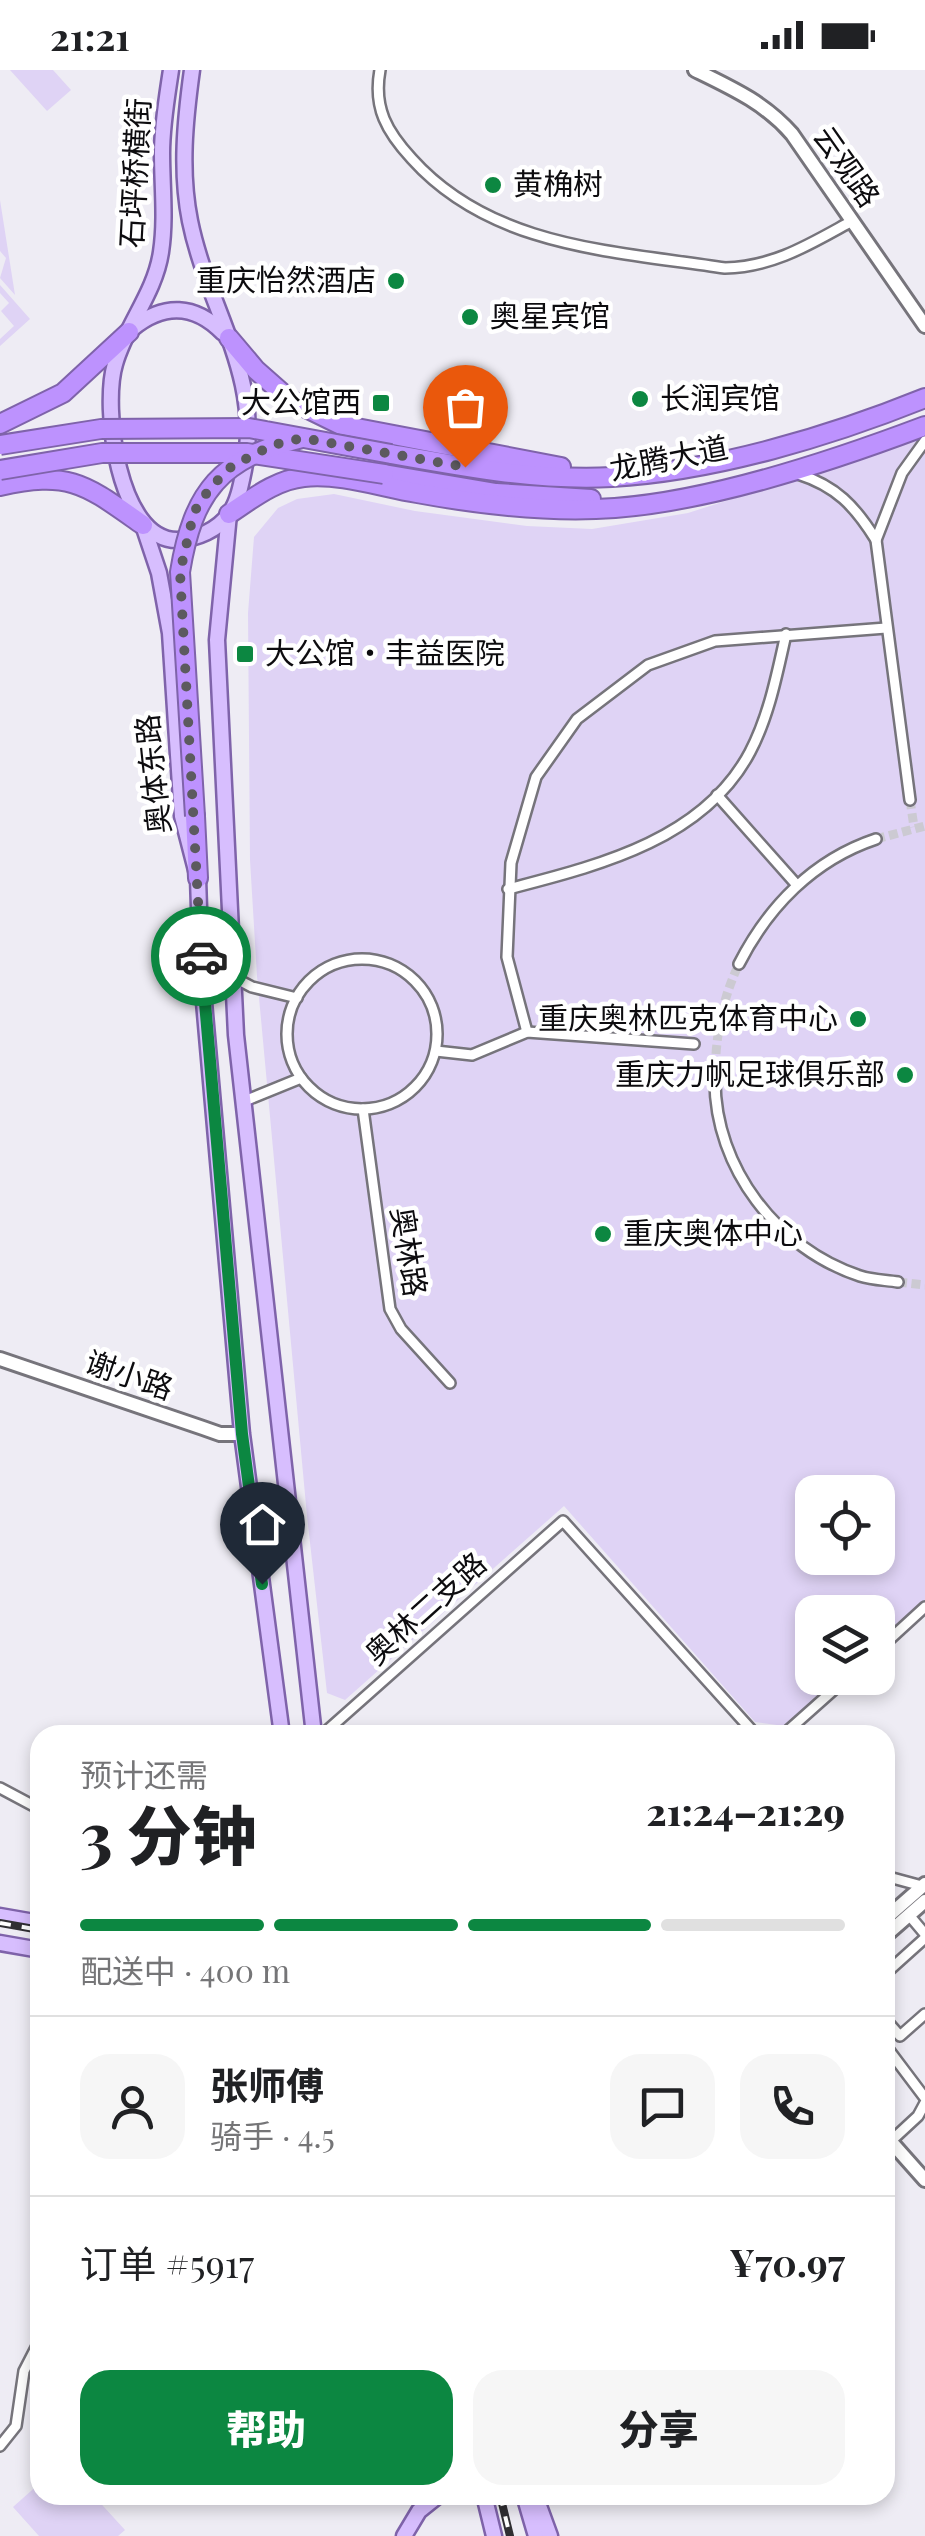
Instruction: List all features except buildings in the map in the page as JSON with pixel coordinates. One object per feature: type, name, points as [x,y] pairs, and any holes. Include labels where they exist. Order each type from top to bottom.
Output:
[{"type":"highway","points":[[0,424],[63,393],[129,332]]},
{"type":"highway","points":[[229,338],[256,370],[290,400],[341,425],[611,477]]},
{"type":"highway","name":"龙腾大道","points":[[0,445],[101,429],[249,428],[502,474],[611,477],[688,468],[881,416],[925,398]]},
{"type":"highway","name":"龙腾大道","points":[[0,470],[102,453],[247,453],[496,493],[613,501],[755,469],[925,416]]},
{"type":"highway","points":[[229,514],[264,491],[302,477],[322,476],[468,502],[562,510],[618,508],[695,496],[925,426]]},
{"type":"highway","points":[[198,878],[180,572],[185,539],[194,512],[232,466],[273,445],[302,438]]},
{"type":"highway","points":[[0,486],[30,479],[64,479],[100,495],[143,525]]},
{"type":"main road","name":"石坪桥横街","points":[[129,332],[161,256],[162,149],[171,70]]},
{"type":"main road","name":"石坪桥横街","points":[[192,70],[184,150],[186,194],[196,246],[229,338]]},
{"type":"main road","points":[[229,514],[195,538],[160,538],[143,525],[124,486],[113,433],[114,366],[129,332],[147,317],[168,309],[189,310],[210,320],[229,338],[247,390],[249,432],[239,492],[229,514],[217,640],[233,977],[242,1102],[313,1725]]},
{"type":"main road","name":"奥体东路","points":[[143,525],[159,573],[170,633],[182,816],[198,878],[201,968],[242,1434],[281,1725]]},
{"type":"main road","points":[[0,1916],[30,1921]]},
{"type":"main road","points":[[0,1943],[30,1948]]},
{"type":"main road","points":[[404,2536],[426,2505]]},
{"type":"main road","points":[[486,2505],[493,2533]]},
{"type":"main road","points":[[523,2505],[526,2536]]},
{"type":"main road","points":[[525,2505],[536,2536]]},
{"type":"main road","points":[[539,2505],[550,2536]]},
{"type":"street","points":[[380,70],[377,101],[383,121],[422,171],[490,218],[548,241],[724,268],[754,267],[785,257],[852,221]]},
{"type":"street","name":"云观路","points":[[695,70],[773,112],[925,326]]},
{"type":"street","points":[[876,540],[902,473],[925,441]]},
{"type":"street","points":[[755,469],[787,471],[838,491],[862,516],[876,540],[910,800]]},
{"type":"street","points":[[528,1032],[507,958],[511,863],[536,777],[577,718],[648,665],[715,641],[886,628]]},
{"type":"street","points":[[508,889],[600,866],[657,841],[718,795],[749,754],[772,693],[786,634]]},
{"type":"street","points":[[718,795],[796,884]]},
{"type":"street","points":[[739,964],[754,934],[796,884],[850,848],[876,840]]},
{"type":"street","points":[[372,959],[396,966],[416,981],[431,1002],[438,1026],[436,1051],[426,1074],[410,1093],[388,1105],[363,1109],[328,1100],[301,1078],[290,1057],[287,1033],[291,1008],[297,998],[304,986],[323,970],[346,960],[372,959]]},
{"type":"street","points":[[233,977],[252,987],[297,998]]},
{"type":"street","points":[[436,1051],[472,1055],[528,1032],[694,1044]]},
{"type":"street","points":[[242,1102],[301,1078]]},
{"type":"street","points":[[715,1081],[715,1111],[736,1172],[771,1220],[814,1255],[861,1277],[898,1282]]},
{"type":"street","name":"奥林路","points":[[363,1109],[390,1308],[402,1329],[450,1383]]},
{"type":"street","name":"谢小路","points":[[0,1359],[220,1434],[242,1434]]},
{"type":"street","name":"奥林二支路","points":[[333,1725],[564,1521],[747,1725]]},
{"type":"street","points":[[895,1634],[925,1607]]},
{"type":"street","points":[[794,1725],[827,1695]]},
{"type":"street","points":[[0,1788],[30,1805]]},
{"type":"street","points":[[895,1878],[924,1885]]},
{"type":"street","points":[[895,1910],[924,1885]]},
{"type":"street","points":[[895,1927],[925,1901]]},
{"type":"street","points":[[895,1964],[925,1936],[909,1915]]},
{"type":"street","points":[[895,2030],[900,2036],[925,2014]]},
{"type":"street","points":[[895,2058],[925,2101],[918,2116],[895,2133]]},
{"type":"street","points":[[895,2146],[925,2180]]},
{"type":"street","points":[[0,2446],[16,2426],[24,2371],[30,2359]]},
{"type":"shaded area","points":[[10,70],[53,70],[71,90],[47,111]]},
{"type":"shaded area","points":[[0,200],[15,295],[0,278],[6,258],[0,251]]},
{"type":"shaded area","points":[[0,285],[30,319],[0,346],[0,339],[14,326],[1,311],[9,303],[0,293]]},
{"type":"shaded area","name":"重庆奥体中心","points":[[925,437],[925,1600],[895,1627],[895,1595],[795,1595],[795,1695],[819,1695],[785,1725],[755,1722],[564,1506],[345,1700],[327,1693],[257,976],[250,860],[248,613],[254,537],[278,508],[297,499],[334,494],[415,511],[527,526],[592,529],[688,513]]},
{"type":"shaded area","points":[[30,2492],[30,2505],[102,2505],[125,2530],[118,2536],[39,2536],[13,2507]]},
{"type":"tunnel","points":[[910,800],[914,827]]},
{"type":"tunnel","points":[[876,839],[925,826]]},
{"type":"tunnel","points":[[715,1081],[720,1021],[739,964]]},
{"type":"tunnel","points":[[898,1282],[925,1285]]},
{"type":"railway","points":[[0,1923],[30,1928]]},
{"type":"railway","points":[[502,2505],[510,2536]]},
{"type":"way so far","points":[[201,956],[180,572],[194,512],[232,466],[273,445],[302,438],[465,467]]},
{"type":"place","name":"黄桷树","points":[[493,185]]},
{"type":"place","name":"重庆怡然酒店","points":[[396,281]]},
{"type":"place","name":"奥星宾馆","points":[[470,317]]},
{"type":"place","name":"长润宾馆","points":[[640,399]]},
{"type":"place","name":"大公馆西","points":[[381,403]]},
{"type":"place","name":"大公馆‧丰益医院","points":[[245,654]]},
{"type":"place","name":"重庆奥林匹克体育中心","points":[[858,1019]]},
{"type":"place","name":"重庆力帆足球俱乐部","points":[[905,1075]]},
{"type":"place","name":"重庆奥体中心","points":[[603,1234]]},
{"type":"route","points":[[201,956],[242,1434],[262,1584]]}]
